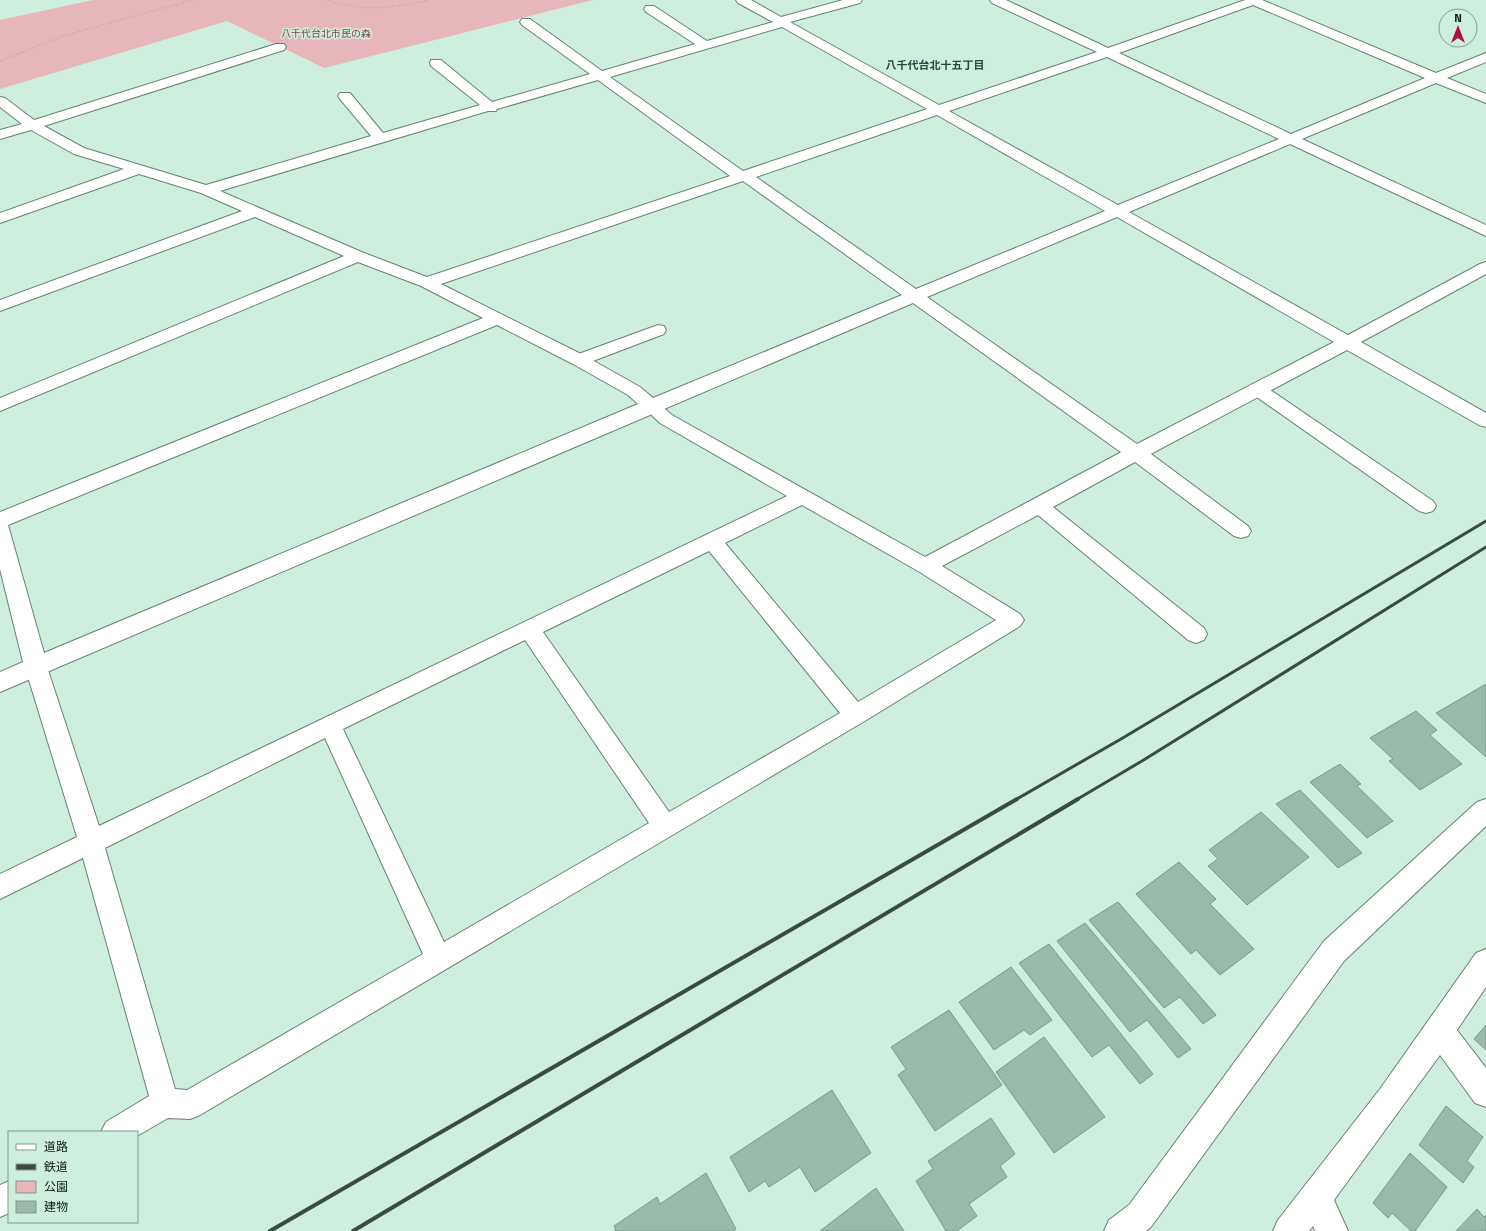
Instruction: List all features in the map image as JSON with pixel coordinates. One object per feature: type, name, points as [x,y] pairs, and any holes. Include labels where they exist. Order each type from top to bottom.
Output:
[{"type":"street","points":[[742,0],[1486,421]]},
{"type":"street","points":[[206,190],[380,138],[491,108],[706,46],[856,0]]},
{"type":"street","points":[[996,0],[1486,231]]},
{"type":"street","points":[[427,283],[1107,53],[1254,0],[1486,99]]},
{"type":"street","points":[[650,9],[706,46]]},
{"type":"street","points":[[526,22],[743,177],[916,296],[1136,453],[1348,342],[1486,267]]},
{"type":"street","points":[[0,135],[280,46]]},
{"type":"street","points":[[0,682],[651,406],[1486,57]]},
{"type":"street","points":[[436,64],[491,108]]},
{"type":"street","points":[[345,96],[380,138]]},
{"type":"street","points":[[0,101],[32,125],[79,151],[206,190],[358,256],[427,283],[579,360],[634,391],[651,406]]},
{"type":"street","points":[[0,218],[139,169]]},
{"type":"street","points":[[0,306],[255,212]]},
{"type":"street","points":[[0,405],[358,256]]},
{"type":"street","points":[[0,520],[497,319]]},
{"type":"street","points":[[0,528],[36,667]]},
{"type":"street","points":[[1120,1231],[1140,1216],[1334,951],[1486,810]]},
{"type":"street","points":[[1289,1231],[1440,1031],[1486,963]]},
{"type":"street","points":[[1440,1031],[1486,1092]]},
{"type":"street","points":[[1316,1197],[1332,1231]]},
{"type":"lane","points":[[579,360],[658,330]]},
{"type":"lane","points":[[1258,389],[1426,506]]},
{"type":"lane","points":[[118,1131],[165,1103],[190,1105],[1013,620],[925,566],[666,420],[651,406]]},
{"type":"lane","points":[[925,566],[1136,453],[1241,531]]},
{"type":"lane","points":[[0,887],[91,841],[802,497]]},
{"type":"lane","points":[[1039,506],[1196,634]]},
{"type":"lane","points":[[712,541],[854,715]]},
{"type":"lane","points":[[529,629],[664,825]]},
{"type":"lane","points":[[36,667],[91,841],[165,1103]]},
{"type":"lane","points":[[330,725],[438,958]]},
{"type":"path","points":[[0,61],[63,36],[194,0]]},
{"type":"path","points":[[328,0],[361,9],[390,8],[428,0]]},
{"type":"green space","name":"八千代台北市民の森","points":[[93,0],[593,0],[324,68],[227,21],[0,89],[0,20]]},
{"type":"building","points":[[1486,684],[1486,757],[1436,713]]},
{"type":"building","points":[[1416,711],[1437,730],[1430,735],[1462,764],[1420,790],[1389,761],[1393,759],[1370,738]]},
{"type":"building","points":[[1340,764],[1361,784],[1357,786],[1393,821],[1367,838],[1310,782]]},
{"type":"building","points":[[1300,790],[1362,853],[1338,868],[1276,804]]},
{"type":"building","points":[[1261,812],[1309,857],[1247,905],[1208,866],[1218,859],[1209,850]]},
{"type":"building","points":[[1179,862],[1216,899],[1210,904],[1254,949],[1220,975],[1196,950],[1191,954],[1136,894]]},
{"type":"building","points":[[1118,902],[1216,1015],[1203,1024],[1180,997],[1164,1008],[1089,920]]},
{"type":"building","points":[[1085,923],[1191,1049],[1178,1058],[1147,1020],[1130,1032],[1057,941]]},
{"type":"building","points":[[1049,944],[1153,1074],[1140,1084],[1109,1045],[1092,1057],[1019,963]]},
{"type":"building","points":[[1011,967],[1052,1020],[1030,1035],[1024,1030],[994,1050],[959,1002]]},
{"type":"building","points":[[949,1010],[1002,1085],[935,1131],[898,1075],[906,1069],[891,1047]]},
{"type":"building","points":[[1486,1025],[1486,1050],[1474,1039]]},
{"type":"building","points":[[1044,1037],[1105,1117],[1054,1153],[996,1072]]},
{"type":"building","points":[[832,1090],[871,1153],[815,1192],[800,1167],[769,1187],[765,1181],[749,1192],[730,1157]]},
{"type":"building","points":[[1446,1106],[1483,1137],[1467,1161],[1474,1167],[1463,1183],[1419,1145]]},
{"type":"building","points":[[991,1118],[1015,1154],[1000,1166],[1007,1177],[969,1204],[977,1216],[957,1231],[946,1231],[916,1181],[933,1169],[928,1161]]},
{"type":"building","points":[[1410,1153],[1447,1187],[1415,1231],[1411,1231],[1392,1213],[1388,1218],[1373,1203]]},
{"type":"building","points":[[706,1173],[736,1229],[733,1231],[616,1231],[614,1226],[657,1197],[660,1204]]},
{"type":"building","points":[[876,1188],[904,1231],[820,1231]]},
{"type":"building","points":[[1477,1209],[1484,1217],[1486,1215],[1486,1231],[1456,1231]]},
{"type":"railway","points":[[1015,800],[1121,739],[1486,521]]},
{"type":"railway","points":[[1076,800],[1142,761],[1486,547]]},
{"type":"railway","points":[[270,1231],[1017,799]]},
{"type":"railway","points":[[353,1231],[1078,799]]},
{"type":"district","name":"八千代台北十五丁目","points":[[935,65]]}]
